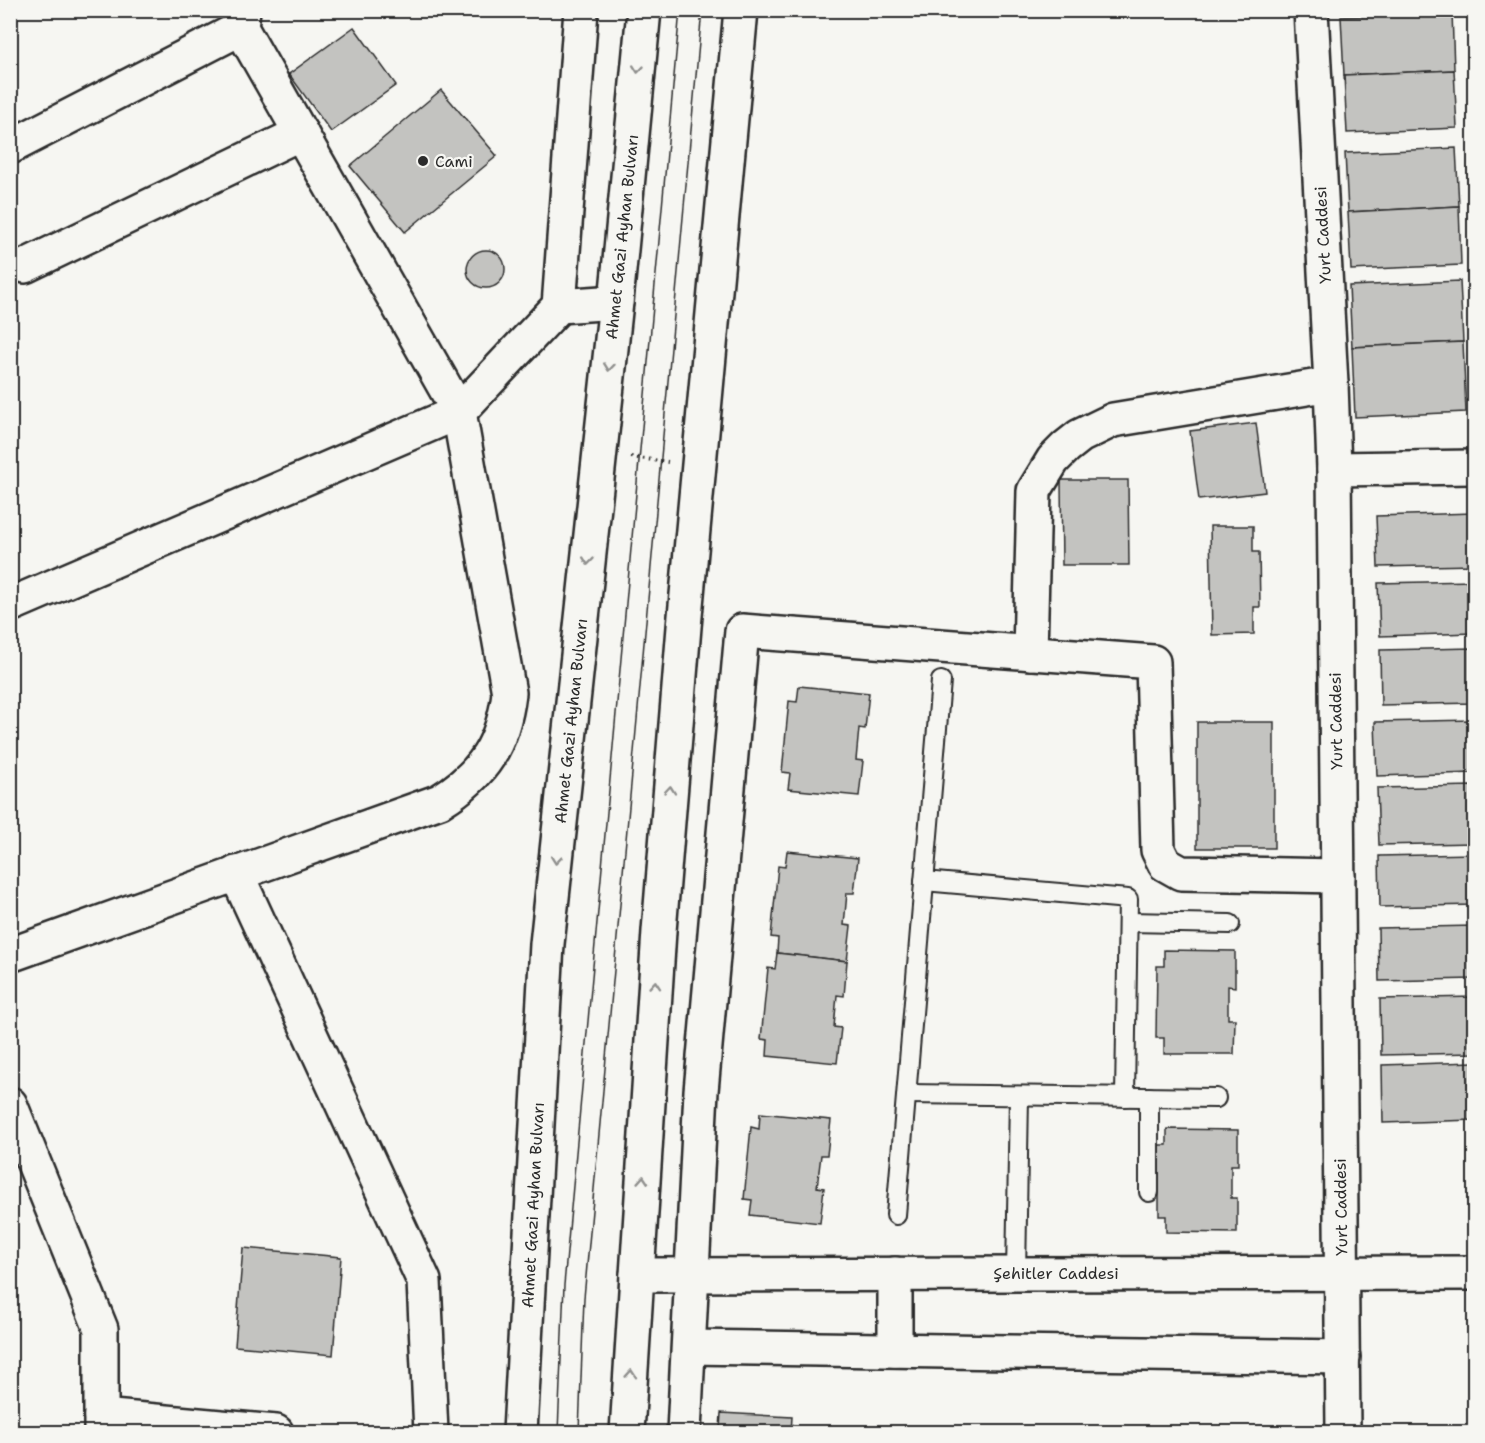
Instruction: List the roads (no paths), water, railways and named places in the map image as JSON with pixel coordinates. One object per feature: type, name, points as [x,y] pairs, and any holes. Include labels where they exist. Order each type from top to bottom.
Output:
[{"type":"street","name":"Ahmet Gazi Ayhan Bulvarı","points":[[520,1432],[547,944],[616,302],[644,10]]},
{"type":"street","points":[[627,1432],[659,931],[741,10]]},
{"type":"street","name":"Yurt Caddesi","points":[[1311,10],[1334,469],[1343,1432]]},
{"type":"street","points":[[10,604],[459,412],[558,306],[577,11]]},
{"type":"street","points":[[10,147],[242,19],[301,133],[459,412],[509,693],[502,730],[495,747],[472,778],[440,801],[10,955]]},
{"type":"street","points":[[25,266],[301,133]]},
{"type":"street","points":[[558,306],[616,302]]},
{"type":"street","points":[[1030,653],[1034,491],[1053,460],[1066,447],[1080,436],[1113,420],[1331,384]]},
{"type":"street","points":[[1334,469],[1474,467]]},
{"type":"street","points":[[684,1432],[701,1091],[742,631],[1153,662],[1158,850],[1165,864],[1181,873],[1338,876]]},
{"type":"street","points":[[236,873],[424,1281],[431,1432]]},
{"type":"street","points":[[10,1104],[101,1329],[101,1424],[276,1432]]},
{"type":"street","name":"Şehitler Caddesi","points":[[637,1275],[1474,1273]]},
{"type":"street","points":[[895,1350],[896,1274]]},
{"type":"street","points":[[689,1347],[1343,1357]]},
{"type":"lane","points":[[896,1215],[941,681]]},
{"type":"lane","points":[[924,881],[1128,899],[1125,1097]]},
{"type":"lane","points":[[1128,922],[1230,924]]},
{"type":"lane","points":[[907,1094],[1216,1098]]},
{"type":"lane","points":[[1016,1274],[1019,1096]]},
{"type":"lane","points":[[1149,1097],[1149,1192]]},
{"type":"tram line","points":[[558,1432],[564,1285],[680,10]]},
{"type":"tram line","points":[[579,1432],[584,1298],[702,10]]},
{"type":"place","name":"Cami","points":[[423,161]]}]
